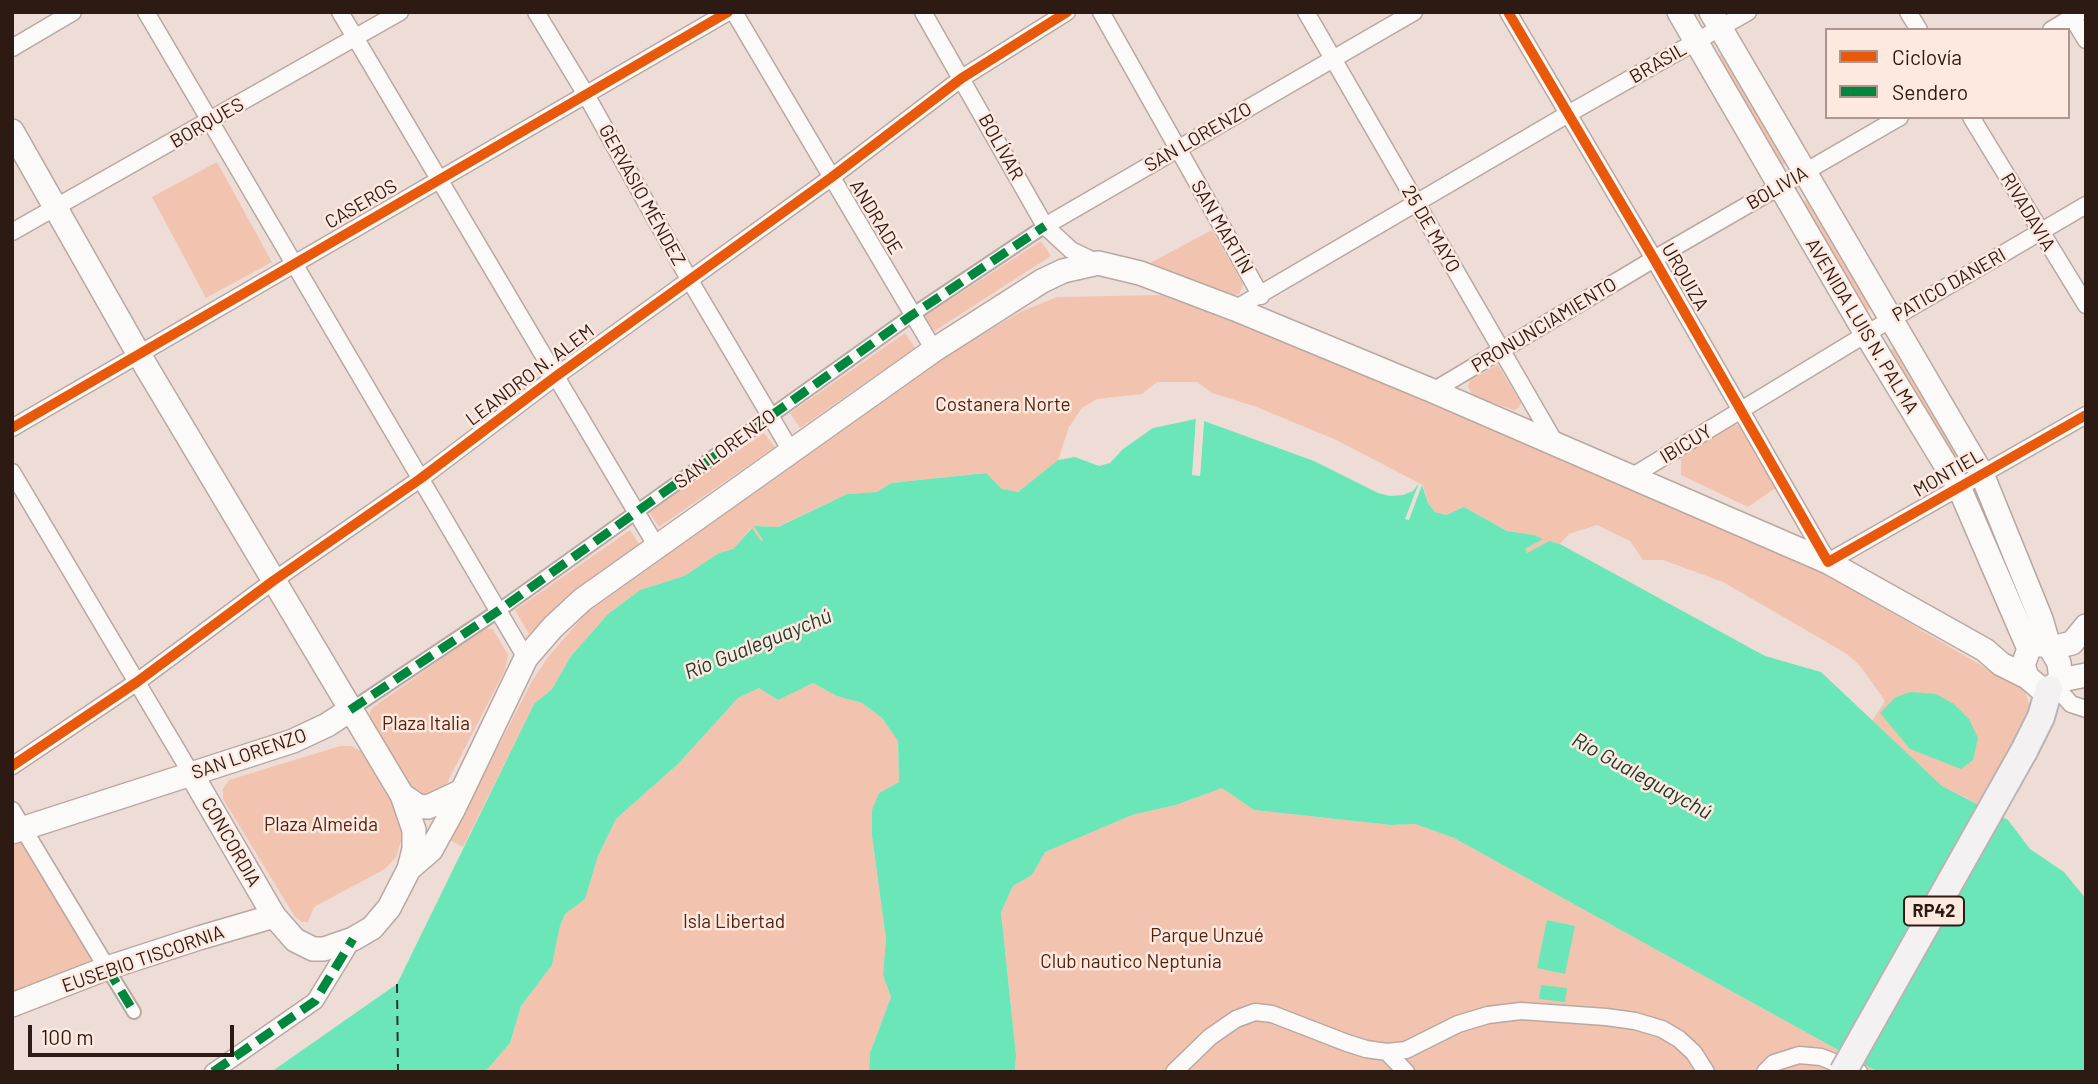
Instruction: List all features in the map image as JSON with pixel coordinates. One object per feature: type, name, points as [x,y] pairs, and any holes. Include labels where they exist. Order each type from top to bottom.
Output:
[{"type":"main road","name":"AVENIDA LUIS N. PALMA","points":[[1679,12],[1866,334],[1959,487],[2039,649]]},
{"type":"main road","name":"AVENIDA LUIS N. PALMA","points":[[1715,20],[1982,474],[2041,619],[2039,649]]},
{"type":"main road","points":[[12,131],[138,353],[402,795],[414,830],[414,849],[409,869],[388,908],[372,928],[353,939]]},
{"type":"main road","points":[[409,869],[431,850],[526,658],[553,627],[582,600],[934,351],[1042,281],[1063,271],[1098,263],[1140,273],[1235,309],[1433,391],[1828,562],[1986,650],[2001,664],[2048,683],[2086,675]]},
{"type":"main road","points":[[1986,650],[2039,649],[2072,643],[2086,626]]},
{"type":"main road","points":[[2039,649],[2059,663],[2048,683]]},
{"type":"main road","points":[[2039,649],[2023,665],[2048,683]]},
{"type":"main road","name":"RP42","points":[[1843,1072],[2024,751],[2041,717],[2048,683]]},
{"type":"main road","name":"SAN LORENZO","points":[[16,823],[192,775],[293,741],[350,710]]},
{"type":"main road","name":"CONCORDIA","points":[[192,775],[274,916],[295,940],[313,948],[324,949],[353,939]]},
{"type":"main road","points":[[402,795],[418,806],[428,807],[460,792]]},
{"type":"main road","name":"EUSEBIO TISCORNIA","points":[[12,1005],[107,968],[274,916]]},
{"type":"street","points":[[12,48],[72,12]]},
{"type":"street","points":[[146,12],[526,658]]},
{"type":"street","points":[[340,12],[657,547]]},
{"type":"street","name":"BORQUES","points":[[12,232],[400,12]]},
{"type":"street","name":"GERVASIO MÉNDEZ","points":[[536,12],[791,451]]},
{"type":"street","name":"CASEROS","points":[[12,428],[728,12]]},
{"type":"street","name":"ANDRADE","points":[[734,12],[934,351]]},
{"type":"street","name":"BOLÍVAR","points":[[923,12],[1045,226],[1071,250],[1098,263]]},
{"type":"street","name":"LEANDRO N. ALEM","points":[[12,766],[137,682],[273,581],[420,479],[555,377],[832,177],[962,78],[1067,12]]},
{"type":"street","name":"SAN MARTÍN","points":[[1101,12],[1261,296]]},
{"type":"street","name":"25 DE MAYO","points":[[1306,12],[1557,446]]},
{"type":"street","name":"SAN LORENZO","points":[[350,710],[636,514],[912,314],[1045,226],[1414,12]]},
{"type":"street","name":"URQUIZA","points":[[1508,12],[1828,562]]},
{"type":"street","name":"BRASIL","points":[[1235,309],[1695,42],[1715,20],[1748,12]]},
{"type":"street","points":[[1908,12],[1918,28]]},
{"type":"street","points":[[2054,28],[2074,14],[2086,40]]},
{"type":"street","name":"BOLIVIA","points":[[1654,259],[1897,119]]},
{"type":"street","name":"RIVADAVIA","points":[[1972,119],[2086,305]]},
{"type":"street","name":"PATICO DANERI","points":[[1741,411],[2086,205]]},
{"type":"street","name":"PRONUNCIAMIENTO","points":[[1433,391],[1654,259]]},
{"type":"street","name":"IBICUY","points":[[1631,477],[1741,411]]},
{"type":"street","name":"MONTIEL","points":[[1828,562],[2086,415]]},
{"type":"street","name":"CONCORDIA","points":[[12,472],[192,775]]},
{"type":"street","points":[[2048,683],[2071,704],[2086,709]]},
{"type":"street","points":[[16,823],[134,1012]]},
{"type":"street","points":[[213,1072],[315,1001],[353,939]]},
{"type":"street","points":[[1174,1072],[1210,1037],[1236,1019],[1255,1012],[1272,1014],[1366,1049],[1387,1052],[1406,1050],[1458,1024],[1488,1015],[1521,1011],[1635,1021],[1662,1029],[1679,1039],[1694,1053],[1706,1072]]},
{"type":"street","points":[[1405,1070],[1406,1050]]},
{"type":"street","points":[[1387,1052],[1405,1070]]},
{"type":"street","points":[[1765,1072],[1774,1063],[1799,1055],[1821,1057],[1859,1072]]},
{"type":"green space","points":[[1725,53],[1788,162],[1779,167],[1715,58]]},
{"type":"green space","points":[[217,162],[272,262],[206,298],[152,197]]},
{"type":"green space","points":[[1810,198],[1874,307],[1864,312],[1801,203]]},
{"type":"green space","points":[[1212,230],[1243,284],[1239,294],[1234,295],[1150,263]]},
{"type":"green space","points":[[1041,241],[1051,256],[933,332],[923,317]]},
{"type":"green space","name":"Costanera Norte","points":[[1162,295],[1312,349],[1805,562],[2025,691],[2032,712],[1982,806],[1942,786],[1872,721],[1885,701],[1861,667],[1847,654],[1723,582],[1663,560],[1643,560],[1630,541],[1597,525],[1569,534],[1560,544],[1549,541],[1527,553],[1525,549],[1542,539],[1534,535],[1507,531],[1464,507],[1446,515],[1435,512],[1428,503],[1423,485],[1334,439],[1254,406],[1212,393],[1197,382],[1157,382],[1142,394],[1097,399],[1082,408],[1069,427],[1058,460],[1018,492],[1002,489],[985,473],[891,483],[877,492],[847,494],[777,527],[755,526],[763,540],[760,542],[751,528],[733,549],[719,553],[684,576],[640,590],[608,614],[571,656],[552,689],[534,704],[463,847],[450,840],[532,681],[548,657],[586,613],[950,354],[1020,312],[1057,297]]},
{"type":"green space","points":[[905,333],[915,348],[800,428],[790,413]]},
{"type":"green space","points":[[1897,346],[1960,455],[1951,461],[1887,352]]},
{"type":"green space","points":[[1498,365],[1521,403],[1519,408],[1514,410],[1473,396],[1468,387],[1470,380]]},
{"type":"green space","points":[[1733,424],[1742,426],[1777,487],[1748,507],[1681,475],[1681,455]]},
{"type":"green space","points":[[764,433],[775,447],[659,527],[649,512]]},
{"type":"green space","points":[[630,530],[640,545],[567,596],[529,634],[515,610]]},
{"type":"green space","name":"Plaza Italia","points":[[485,628],[493,629],[508,655],[505,670],[446,785],[428,798],[421,796],[414,790],[370,718],[370,712]]},
{"type":"green space","name":"Isla Libertad","points":[[813,683],[837,696],[862,703],[882,718],[898,741],[899,782],[879,793],[872,836],[886,939],[883,975],[891,997],[870,1053],[869,1072],[485,1072],[510,1043],[521,1006],[552,965],[565,914],[585,898],[598,856],[616,819],[678,764],[738,698],[759,688],[778,700]]},
{"type":"green space","name":"Plaza Almeida","points":[[340,746],[351,746],[361,751],[369,761],[396,806],[401,820],[402,838],[396,857],[385,869],[314,907],[308,922],[302,922],[295,917],[223,799],[223,789],[229,780]]},
{"type":"green space","name":"Parque Unzué","points":[[1222,788],[1254,810],[1391,825],[1415,824],[1454,838],[1878,1072],[1015,1072],[1016,1055],[1001,911],[1013,886],[1032,875],[1044,852],[1132,815],[1176,805]]},
{"type":"green space","points":[[22,842],[91,953],[89,969],[12,995],[12,846]]},
{"type":"water","name":"Río Gualeguaychú","points":[[1196,419],[1193,475],[1200,475],[1204,421],[1314,461],[1378,493],[1403,495],[1413,491],[1419,483],[1405,519],[1409,520],[1422,485],[1428,503],[1435,512],[1446,515],[1464,507],[1507,531],[1543,539],[1525,549],[1527,553],[1549,541],[1560,544],[1765,656],[1821,672],[1942,786],[2008,820],[2030,849],[2064,872],[2086,899],[2086,1072],[1878,1072],[1454,838],[1415,824],[1391,825],[1254,810],[1222,788],[1176,805],[1132,815],[1045,852],[1032,875],[1013,886],[1001,912],[1016,1055],[1015,1072],[869,1072],[870,1053],[891,997],[883,975],[886,939],[872,836],[872,810],[879,793],[899,782],[898,741],[882,718],[862,703],[837,696],[813,683],[778,700],[759,688],[738,698],[678,764],[616,819],[598,856],[585,899],[565,914],[552,965],[521,1006],[510,1043],[485,1072],[271,1072],[397,984],[534,704],[552,689],[571,656],[608,614],[640,590],[684,576],[719,553],[733,549],[752,528],[761,541],[763,540],[754,526],[778,527],[847,494],[877,492],[891,483],[986,473],[1002,489],[1018,492],[1058,460],[1075,457],[1099,466],[1110,463],[1123,449],[1153,428]]},
{"type":"water","points":[[1911,692],[1936,694],[1954,704],[1969,719],[1978,738],[1973,760],[1961,769],[1910,749],[1880,713],[1896,697]]},
{"type":"water","points":[[1547,920],[1575,926],[1565,974],[1537,968]]},
{"type":"water","points":[[1541,985],[1567,988],[1565,1002],[1539,999]]},
{"type":"pier","points":[[1196,419],[1204,421],[1200,476],[1192,475]]},
{"type":"ferry route","points":[[397,984],[398,1072]]},
{"type":"marked path","points":[[350,710],[498,611],[912,315],[1045,226]]},
{"type":"marked path","points":[[213,1072],[315,1001],[353,939]]},
{"type":"marked path","points":[[107,968],[134,1012]]},
{"type":"cycle path","points":[[12,428],[728,12]]},
{"type":"cycle path","points":[[12,766],[137,682],[273,581],[420,479],[555,377],[832,177],[962,78],[1067,12]]},
{"type":"cycle path","points":[[1508,12],[1828,562],[2086,415]]},
{"type":"park label","name":"Club nautico Neptunia","points":[[1131,962]]}]
